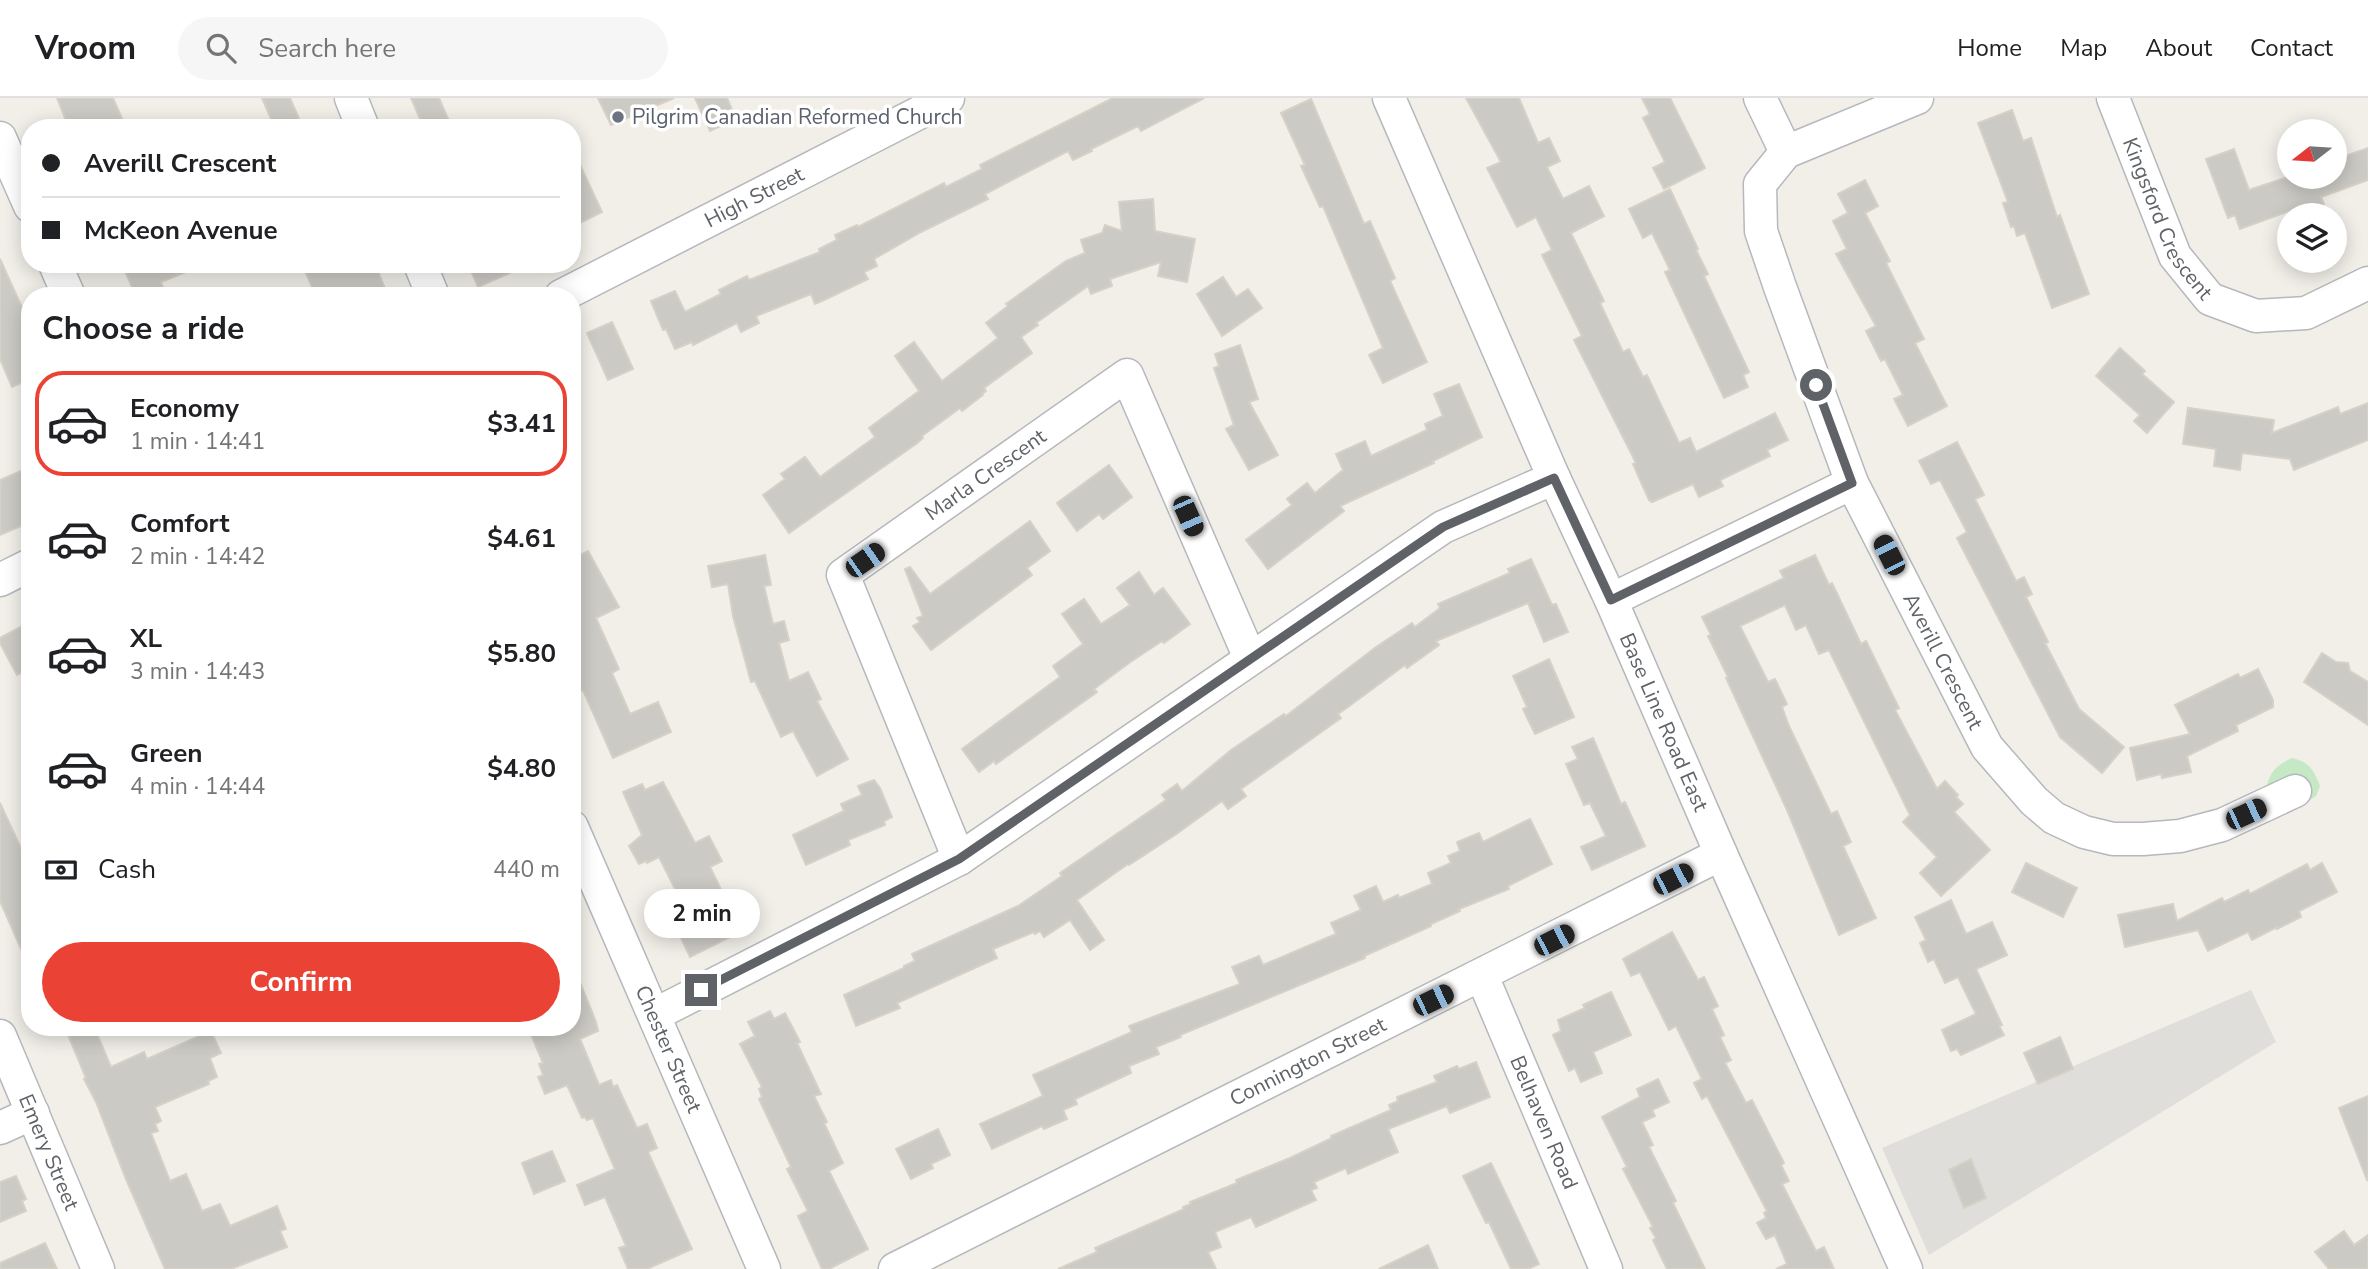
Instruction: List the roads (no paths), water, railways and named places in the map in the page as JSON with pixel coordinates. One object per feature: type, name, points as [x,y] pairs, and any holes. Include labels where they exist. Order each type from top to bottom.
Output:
[{"type":"street","points":[[351,98],[359,119]]},
{"type":"street","name":"High Street","points":[[579,287],[948,98]]},
{"type":"street","name":"Base Line Road East","points":[[1390,98],[1554,478],[1611,600],[1721,855],[1906,1269]]},
{"type":"street","points":[[1760,98],[1786,152]]},
{"type":"street","name":"Averill Crescent","points":[[1917,98],[1786,152],[1759,184],[1761,231],[1852,483],[1987,747],[2035,801],[2054,818],[2084,832],[2113,839],[2179,836],[2222,825],[2295,791]]},
{"type":"street","name":"Kingsford Crescent","points":[[2113,98],[2175,256],[2210,299],[2256,316],[2305,313],[2368,283]]},
{"type":"street","points":[[0,138],[21,186]]},
{"type":"street","name":"Marla Crescent","points":[[959,859],[843,576],[1127,375],[1250,658]]},
{"type":"street","points":[[654,1014],[959,859],[1443,527],[1554,478]]},
{"type":"street","points":[[1611,600],[1852,483]]},
{"type":"street","points":[[0,580],[21,570]]},
{"type":"street","name":"Chester Street","points":[[581,848],[764,1269]]},
{"type":"street","name":"Connington Street","points":[[895,1269],[1721,855]]},
{"type":"street","name":"Belhaven Road","points":[[1482,976],[1606,1269]]},
{"type":"street","name":"Emery Street","points":[[0,1036],[98,1269]]},
{"type":"street","points":[[0,1128],[33,1113]]},
{"type":"place","name":"Pilgrim Canadian Reformed Church","points":[[618,117]]}]
